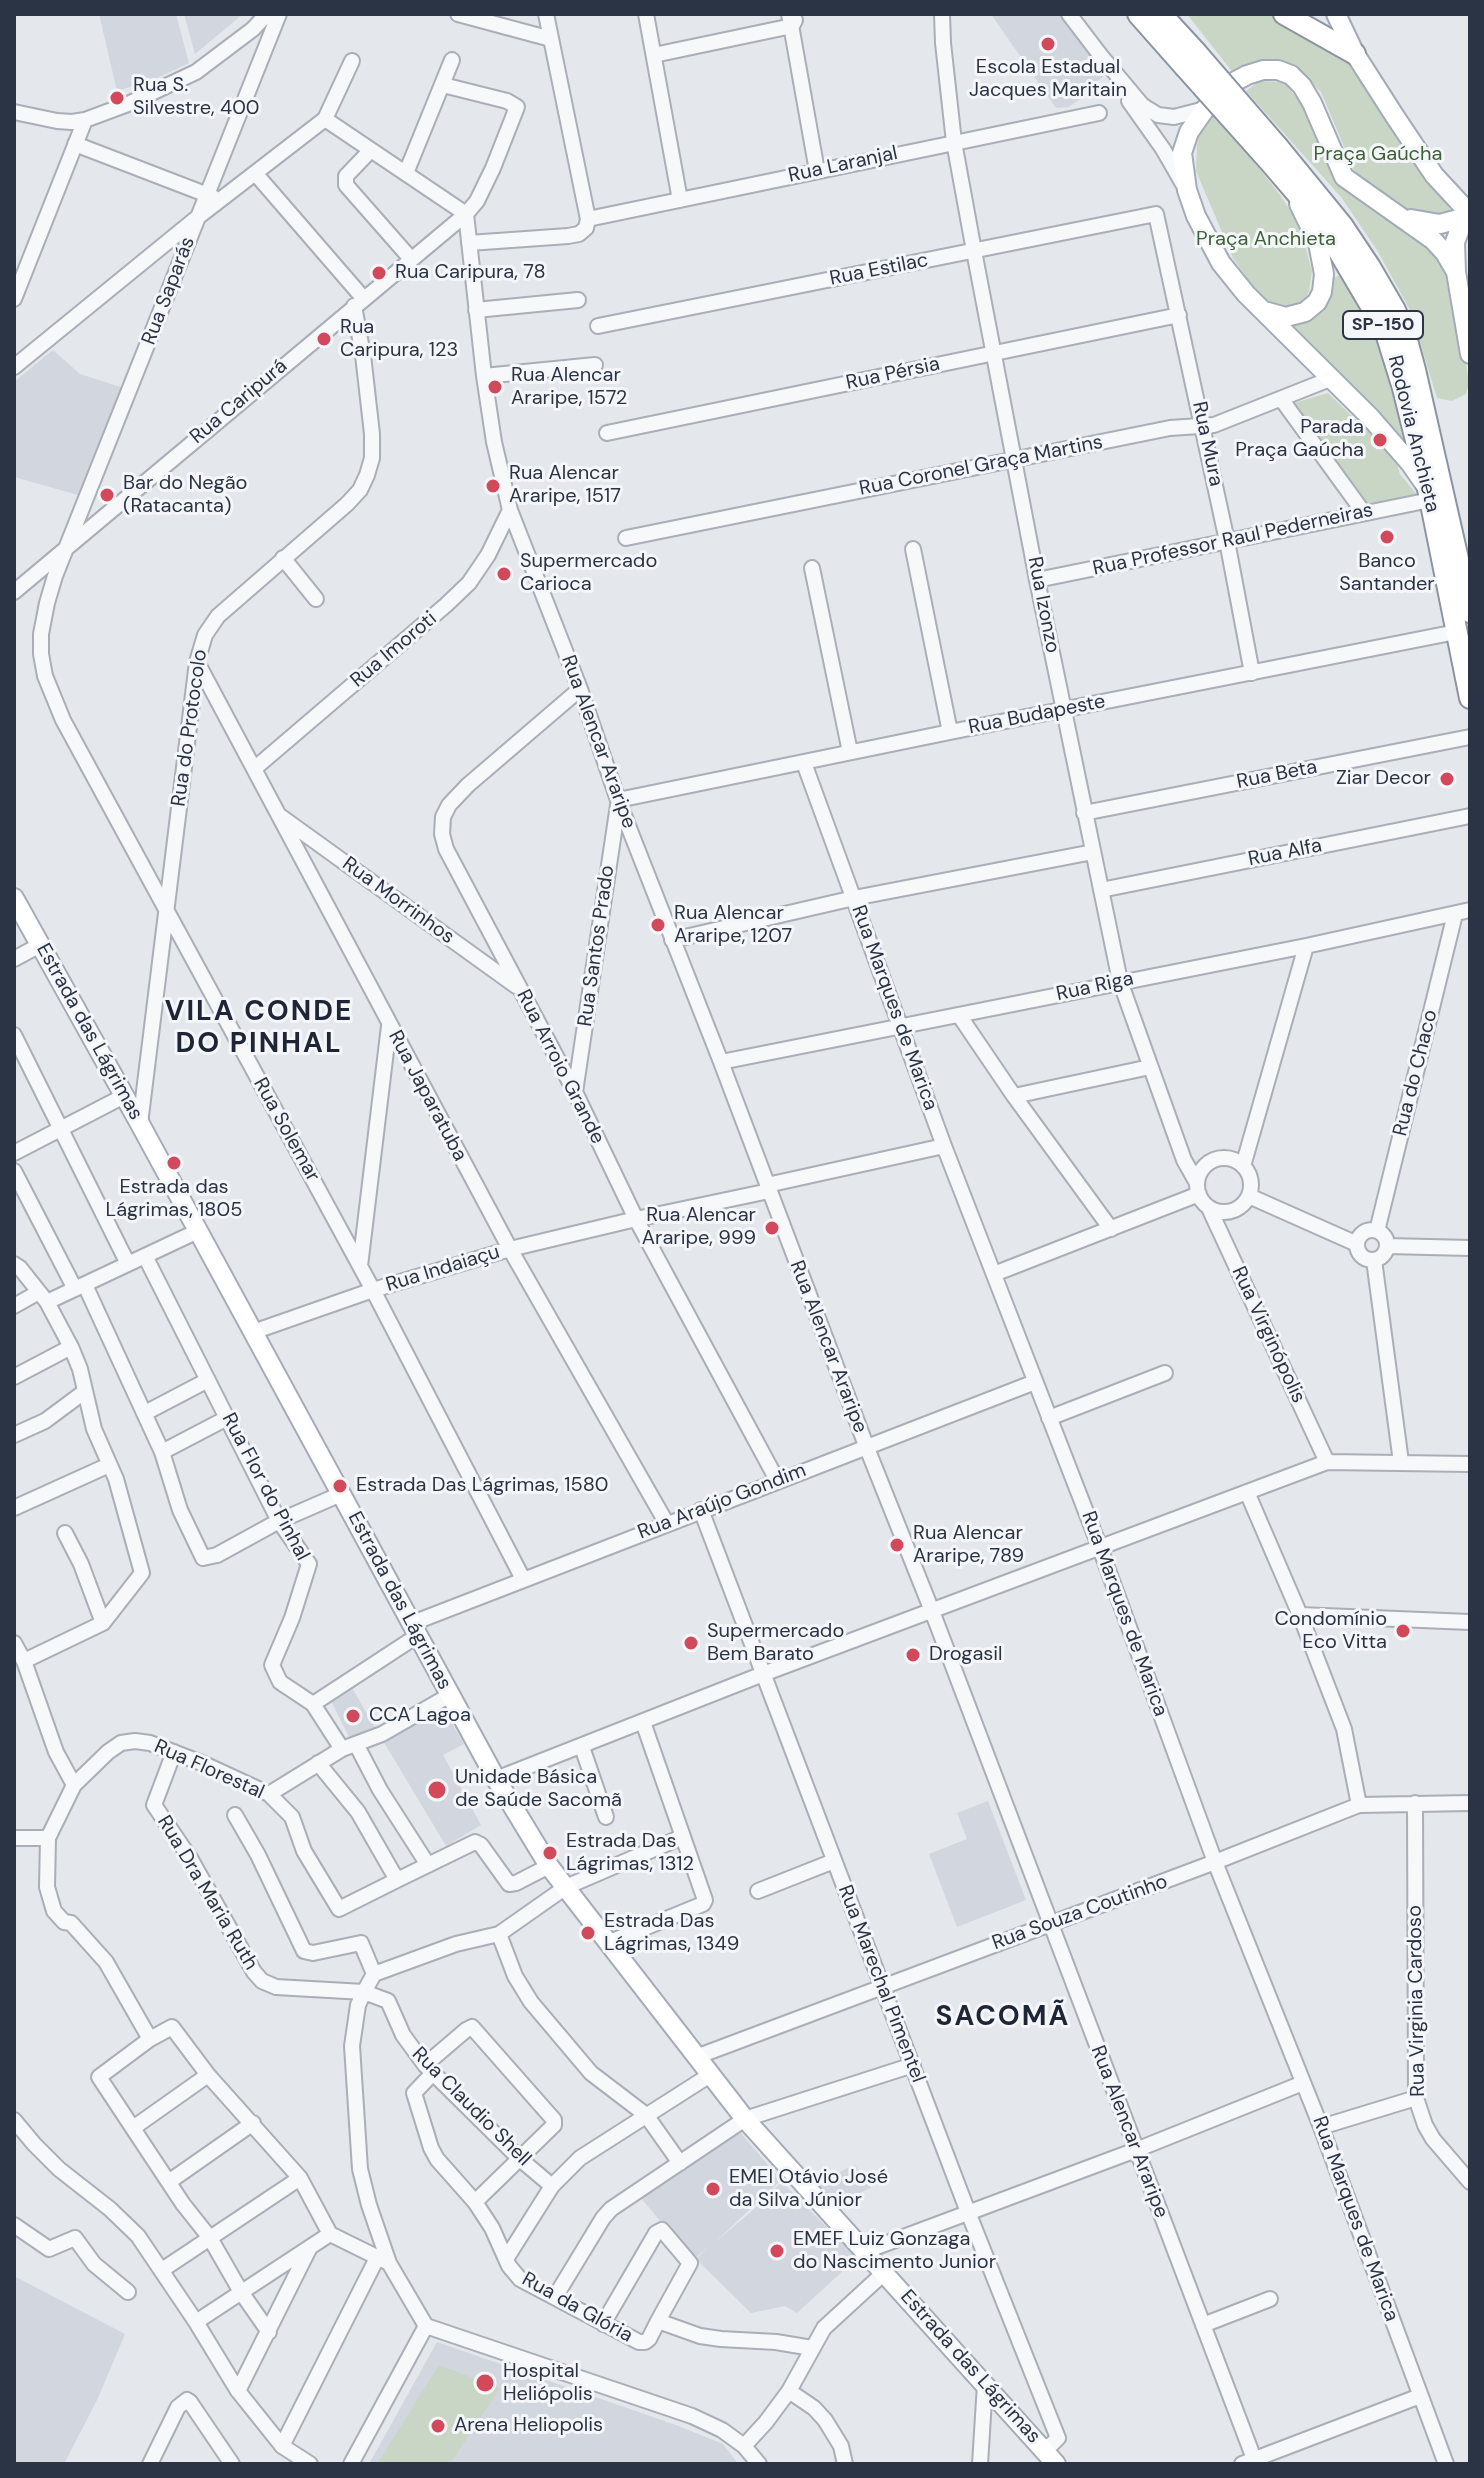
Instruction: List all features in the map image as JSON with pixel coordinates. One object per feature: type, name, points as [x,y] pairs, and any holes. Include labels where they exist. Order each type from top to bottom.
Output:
[{"type":"highway","name":"Rodovia Anchieta","points":[[1138,14],[1190,59],[1273,154],[1342,225],[1395,310],[1415,370],[1470,612]]},
{"type":"highway","name":"Rodovia Anchieta","points":[[1161,14],[1190,59]]},
{"type":"highway","points":[[1284,14],[1355,54]]},
{"type":"highway","name":"Rodovia Anchieta","points":[[1273,154],[1289,185],[1322,223],[1385,330],[1429,494],[1470,698]]},
{"type":"highway","points":[[1460,571],[1470,542]]},
{"type":"main road","points":[[1336,14],[1355,54],[1434,175],[1470,216]]},
{"type":"main road","points":[[1429,494],[1389,438],[1246,294],[1213,250],[1196,216],[1183,166],[1184,142],[1205,109],[1234,82],[1247,75],[1263,70],[1278,70],[1291,75],[1312,103],[1344,177],[1403,217],[1445,253],[1456,272],[1466,303],[1470,354]]},
{"type":"main road","points":[[1262,310],[1286,317],[1296,315],[1311,308],[1322,292],[1324,274],[1318,243],[1289,185]]},
{"type":"main road","points":[[1403,217],[1440,224],[1470,216]]},
{"type":"main road","points":[[1456,272],[1455,242],[1470,216]]},
{"type":"main road","name":"Estrada das Lágrimas","points":[[14,898],[496,1779],[549,1866],[745,2119],[1050,2459]]},
{"type":"street","points":[[14,112],[57,121],[85,120],[150,95],[196,72],[253,29],[267,14]]},
{"type":"street","name":"Rua Saparás","points":[[70,544],[198,217],[213,197],[218,166],[279,14]]},
{"type":"street","points":[[458,14],[551,39]]},
{"type":"street","points":[[546,14],[588,219]]},
{"type":"street","points":[[646,14],[680,200]]},
{"type":"street","name":"Rua Izonzo","points":[[942,14],[954,142],[974,251],[1037,580],[1120,981],[1184,1160],[1198,1188]]},
{"type":"street","points":[[1069,14],[1142,105],[1166,117],[1181,117],[1205,109]]},
{"type":"street","points":[[654,55],[793,18],[817,171]]},
{"type":"street","points":[[253,29],[271,39]]},
{"type":"street","points":[[1101,56],[1187,190]]},
{"type":"street","points":[[406,173],[452,60]]},
{"type":"street","points":[[75,144],[213,197],[250,176],[325,119],[352,61]]},
{"type":"street","name":"Rua Caripurá","points":[[14,592],[466,214],[483,191],[517,107],[507,101],[443,85]]},
{"type":"street","name":"Rua Laranjal","points":[[469,243],[574,235],[584,231],[588,219],[1099,113]]},
{"type":"street","points":[[325,119],[466,214]]},
{"type":"street","points":[[14,299],[85,120]]},
{"type":"street","points":[[371,150],[348,173],[346,185],[411,259]]},
{"type":"street","points":[[218,166],[227,178],[237,181],[250,176]]},
{"type":"street","points":[[250,176],[359,302]]},
{"type":"street","name":"Rua Estilac","points":[[598,326],[1151,213],[1158,215]]},
{"type":"street","name":"Rua Alencar Araripe","points":[[466,214],[484,376],[494,442],[510,510],[580,689],[618,800],[932,1611],[1203,2325],[1251,2462]]},
{"type":"street","name":"Rua Mura","points":[[1158,215],[1252,673]]},
{"type":"street","points":[[14,367],[198,217]]},
{"type":"street","points":[[476,310],[578,300]]},
{"type":"street","name":"Rua do Protocolo","points":[[140,1124],[197,662],[205,635],[218,616],[360,490],[372,458],[359,302]]},
{"type":"street","name":"Rua Pérsia","points":[[607,433],[1179,315]]},
{"type":"street","points":[[484,376],[595,365]]},
{"type":"street","name":"Rua Coronel Graça Martins","points":[[626,538],[1170,428],[1219,424],[1330,379]]},
{"type":"street","points":[[1282,400],[1364,513]]},
{"type":"street","name":"Rua Professor Raul Pederneiras","points":[[1037,580],[1364,513],[1429,494]]},
{"type":"street","name":"Rua Imoroti","points":[[254,769],[469,583],[488,555],[510,510]]},
{"type":"street","name":"Rua Solemar","points":[[70,544],[55,576],[41,634],[45,676],[63,720],[373,1290],[523,1579]]},
{"type":"street","points":[[913,549],[950,732]]},
{"type":"street","points":[[283,558],[316,599]]},
{"type":"street","points":[[812,568],[850,752]]},
{"type":"street","name":"Rua Budapeste","points":[[618,800],[1456,632]]},
{"type":"street","name":"Rua Japaratuba","points":[[197,662],[510,1249],[667,1524]]},
{"type":"street","name":"Rua Arroio Grande","points":[[580,689],[468,785],[449,805],[443,817],[442,834],[446,849],[575,1092],[636,1219],[777,1480]]},
{"type":"street","name":"Rua Beta","points":[[1084,813],[1470,737]]},
{"type":"street","name":"Rua Marques de Marica","points":[[804,763],[944,1146],[1100,1548],[1215,1862],[1321,2127],[1446,2464]]},
{"type":"street","name":"Rua Santos Prado","points":[[575,1092],[618,800]]},
{"type":"street","name":"Rua Morrinhos","points":[[276,813],[519,988]]},
{"type":"street","name":"Rua Alfa","points":[[1101,890],[1470,816]]},
{"type":"street","points":[[672,940],[854,898],[1093,852]]},
{"type":"street","name":"Rua Riga","points":[[721,1062],[1462,912]]},
{"type":"street","name":"Rua do Chaco","points":[[1377,1231],[1462,912]]},
{"type":"street","points":[[14,959],[40,945]]},
{"type":"street","points":[[1243,1166],[1306,946]]},
{"type":"street","points":[[959,1015],[1111,1229]]},
{"type":"street","points":[[360,1266],[389,1026]]},
{"type":"street","points":[[14,1035],[128,1264]]},
{"type":"street","points":[[1014,1096],[1150,1067]]},
{"type":"street","points":[[14,1153],[124,1096]]},
{"type":"street","name":"Rua Indaiaçu","points":[[253,1332],[373,1290],[510,1249],[944,1146]]},
{"type":"street","points":[[1225,1158],[1243,1166],[1250,1180],[1249,1196],[1236,1209],[1227,1212],[1209,1208],[1198,1188],[1200,1173],[1206,1165],[1225,1158]]},
{"type":"street","points":[[14,1171],[80,1287],[145,1413],[173,1480],[180,1510],[203,1558],[217,1555],[279,1521],[341,1494]]},
{"type":"street","points":[[994,1274],[1111,1229],[1198,1188]]},
{"type":"street","points":[[1249,1196],[1357,1244]]},
{"type":"street","name":"Rua Virginópolis","points":[[1209,1208],[1327,1462]]},
{"type":"street","points":[[14,1306],[80,1287],[198,1231]]},
{"type":"street","points":[[1377,1231],[1387,1246],[1383,1255],[1374,1260],[1361,1256],[1357,1244],[1362,1234],[1377,1231]]},
{"type":"street","points":[[1387,1246],[1470,1248]]},
{"type":"street","name":"Rua Flor do Pinhal","points":[[145,1256],[279,1521],[309,1564],[292,1618],[272,1665],[280,1682],[313,1704],[349,1746],[428,1865]]},
{"type":"street","points":[[1374,1260],[1401,1462]]},
{"type":"street","points":[[14,1264],[43,1297],[71,1347],[80,1369],[94,1429],[116,1479],[142,1573],[103,1623],[22,1668]]},
{"type":"street","points":[[14,1377],[71,1347]]},
{"type":"street","points":[[1049,1418],[1165,1373]]},
{"type":"street","points":[[145,1413],[208,1380]]},
{"type":"street","name":"Rua Araújo Gondim","points":[[313,1704],[414,1630],[523,1579],[1035,1382]]},
{"type":"street","points":[[14,1435],[45,1421],[84,1392]]},
{"type":"street","points":[[162,1452],[227,1418]]},
{"type":"street","points":[[496,1779],[763,1674],[1327,1462],[1470,1464]]},
{"type":"street","points":[[14,1508],[109,1465]]},
{"type":"street","points":[[1247,1492],[1300,1615],[1344,1729],[1359,1805]]},
{"type":"street","name":"Rua Marechal Pimentel","points":[[701,1510],[968,2212],[1058,2438],[1053,2444],[1050,2459]]},
{"type":"street","points":[[65,1533],[81,1564],[103,1623]]},
{"type":"street","points":[[1300,1615],[1470,1622]]},
{"type":"street","points":[[14,1643],[56,1752],[74,1785]]},
{"type":"street","points":[[269,1794],[349,1746],[382,1734],[450,1695]]},
{"type":"street","points":[[610,1942],[705,1902],[643,1722]]},
{"type":"street","name":"Rua Florestal","points":[[150,2039],[106,1962],[71,1923],[64,1922],[54,1911],[49,1899],[46,1872],[48,1838],[74,1785],[98,1760],[128,1741],[150,1743],[269,1794],[292,1817],[304,1851],[339,1909],[397,1880]]},
{"type":"street","points":[[582,1747],[606,1817]]},
{"type":"street","name":"Rua Dra Maria Ruth","points":[[174,1752],[154,1800],[155,1808],[190,1858],[254,1972],[262,1981],[276,1987],[364,1992]]},
{"type":"street","points":[[318,1763],[358,1812],[397,1880],[475,1842],[481,1845],[509,1884],[549,1866]]},
{"type":"street","name":"Rua Virginia Cardoso","points":[[1415,1803],[1416,2098],[1433,2139],[1470,2182]]},
{"type":"street","name":"Rua Souza Coutinho","points":[[696,2057],[1359,1805],[1470,1803]]},
{"type":"street","points":[[235,1815],[258,1855],[304,1951],[313,1953],[361,1943],[374,1974]]},
{"type":"street","points":[[682,1837],[566,1887],[499,1934],[456,1944],[374,1974],[358,2005],[352,2046],[358,2147],[383,2261],[426,2326],[692,2416],[722,2430],[744,2446],[759,2464]]},
{"type":"street","points":[[14,1838],[48,1838]]},
{"type":"street","points":[[758,1891],[834,1861]]},
{"type":"street","points":[[499,1934],[522,1989],[578,2061],[646,2115],[680,2163]]},
{"type":"street","name":"Rua Claudio Shell","points":[[364,1992],[388,2001],[403,2035],[429,2069],[520,2159],[552,2186]]},
{"type":"street","points":[[269,2332],[241,2292],[210,2238],[183,2204],[99,2077],[150,2039],[172,2027],[208,2075],[300,2178],[330,2234],[383,2261]]},
{"type":"street","points":[[429,2069],[468,2028],[474,2029],[554,2120],[554,2125],[475,2202]]},
{"type":"street","points":[[555,2297],[611,2209],[745,2119],[913,2065]]},
{"type":"street","name":"Rua da Glória","points":[[429,2069],[414,2093],[431,2148],[475,2202],[520,2279],[642,2343],[649,2339],[658,2321],[700,2336],[812,2348]]},
{"type":"street","points":[[133,2128],[208,2075]]},
{"type":"street","points":[[506,2259],[552,2186],[580,2158],[710,2075]]},
{"type":"street","points":[[866,2251],[1136,2150],[1303,2083]]},
{"type":"street","points":[[1321,2127],[1416,2098]]},
{"type":"street","points":[[14,2120],[59,2169],[110,2209],[138,2236],[238,2391],[282,2446],[310,2464]]},
{"type":"street","points":[[170,2181],[253,2123]]},
{"type":"street","points":[[162,2270],[300,2178]]},
{"type":"street","points":[[14,2225],[49,2249],[75,2238],[102,2272],[128,2292]]},
{"type":"street","points":[[603,2324],[656,2233],[662,2230],[690,2263],[658,2321]]},
{"type":"street","points":[[196,2322],[330,2234]]},
{"type":"street","points":[[238,2391],[309,2249]]},
{"type":"street","points":[[282,2446],[383,2261]]},
{"type":"street","points":[[744,2446],[789,2391],[824,2328],[885,2272]]},
{"type":"street","points":[[1203,2325],[1270,2299]]},
{"type":"street","points":[[351,2464],[426,2326]]},
{"type":"street","points":[[980,2464],[985,2384]]},
{"type":"street","points":[[789,2391],[814,2408],[825,2420],[841,2446],[845,2464]]},
{"type":"street","points":[[1251,2462],[1420,2396]]},
{"type":"street","points":[[150,2464],[178,2407],[187,2400],[232,2464]]},
{"type":"shaded area","points":[[99,14],[176,14],[189,63],[153,80],[117,91]]},
{"type":"shaded area","points":[[184,14],[243,14],[195,54]]},
{"type":"shaded area","name":"Escola Estadual Jacques Maritain","points":[[991,14],[1061,14],[1105,75],[1090,87],[1087,95],[1068,107],[1056,108]]},
{"type":"shaded area","points":[[53,350],[80,374],[124,388],[78,495],[14,477],[14,382]]},
{"type":"shaded area","name":"CCA Lagoa","points":[[351,1686],[377,1731],[351,1741],[331,1701]]},
{"type":"shaded area","name":"Unidade Básica de Saúde Sacomã","points":[[441,1704],[464,1744],[443,1755],[481,1825],[446,1846],[382,1739]]},
{"type":"shaded area","points":[[988,1801],[1026,1900],[957,1927],[929,1854],[967,1839],[957,1813]]},
{"type":"shaded area","points":[[739,2131],[781,2180],[714,2243],[782,2182],[857,2258],[797,2313],[785,2306],[751,2313],[696,2259],[708,2247],[693,2260],[640,2197]]},
{"type":"shaded area","points":[[855,2165],[871,2188],[832,2205],[811,2184]]},
{"type":"shaded area","points":[[14,2276],[125,2334],[98,2398],[64,2464],[14,2464]]},
{"type":"shaded area","name":"Hospital Heliópolis","points":[[437,2342],[723,2444],[738,2464],[369,2464]]},
{"type":"green space","name":"Praça Gaúcha","points":[[1187,14],[1271,14],[1350,56],[1378,107],[1454,215],[1419,215],[1397,206],[1374,189],[1354,170],[1321,92],[1298,69],[1277,60],[1256,64],[1234,74]]},
{"type":"green space","name":"Praça Anchieta","points":[[1259,81],[1284,82],[1306,110],[1337,179],[1398,221],[1445,264],[1454,287],[1469,383],[1466,394],[1452,401],[1437,398],[1410,310],[1377,250],[1341,197],[1246,91]]},
{"type":"green space","name":"Praça Anchieta","points":[[1212,111],[1280,195],[1299,224],[1312,271],[1303,304],[1285,311],[1269,304],[1233,258],[1196,171],[1201,127]]},
{"type":"green space","name":"Praça Anchieta","points":[[1345,272],[1379,330],[1404,444],[1284,326],[1316,316],[1325,305],[1332,279]]},
{"type":"green space","points":[[1328,393],[1395,458],[1400,474],[1418,496],[1368,506],[1294,403]]},
{"type":"green space","name":"Arena Heliopolis","points":[[439,2365],[500,2388],[450,2464],[377,2464]]},
{"type":"place","name":"Escola Estadual Jacques Maritain","points":[[1048,44]]},
{"type":"place","name":"Rua S. Silvestre, 400","points":[[117,98]]},
{"type":"place","name":"Rua Caripura, 78","points":[[379,273]]},
{"type":"place","name":"Rua Caripura, 123","points":[[324,339]]},
{"type":"place","name":"Rua Alencar Araripe, 1572","points":[[495,387]]},
{"type":"place","name":"Parada Praça Gaúcha","points":[[1380,440]]},
{"type":"place","name":"Rua Alencar Araripe, 1517","points":[[493,486]]},
{"type":"place","name":"Bar do Negão (Ratacanta)","points":[[107,495]]},
{"type":"place","name":"Banco Santander","points":[[1387,537]]},
{"type":"place","name":"Supermercado Carioca","points":[[504,574]]},
{"type":"place","name":"Ziar Decor","points":[[1447,779]]},
{"type":"place","name":"Rua Alencar Araripe, 1207","points":[[658,925]]},
{"type":"place","name":"Estrada das Lágrimas, 1805","points":[[174,1163]]},
{"type":"place","name":"Rua Alencar Araripe, 999","points":[[772,1228]]},
{"type":"place","name":"Estrada Das Lágrimas, 1580","points":[[340,1486]]},
{"type":"place","name":"Rua Alencar Araripe, 789","points":[[897,1545]]},
{"type":"place","name":"Condomínio Eco Vitta","points":[[1403,1631]]},
{"type":"place","name":"Supermercado Bem Barato","points":[[691,1643]]},
{"type":"place","name":"Drogasil","points":[[913,1655]]},
{"type":"place","name":"CCA Lagoa","points":[[353,1716]]},
{"type":"place","name":"Unidade Básica de Saúde Sacomã","points":[[437,1790]]},
{"type":"place","name":"Estrada Das Lágrimas, 1312","points":[[550,1853]]},
{"type":"place","name":"Estrada Das Lágrimas, 1349","points":[[588,1933]]},
{"type":"place","name":"EMEI Otávio José da Silva Júnior","points":[[713,2189]]},
{"type":"place","name":"EMEF Luiz Gonzaga do Nascimento Junior","points":[[777,2251]]},
{"type":"place","name":"Hospital Heliópolis","points":[[485,2383]]},
{"type":"place","name":"Arena Heliopolis","points":[[438,2426]]},
{"type":"district","name":"VILA CONDE DO PINHAL","points":[[259,1029]]},
{"type":"district","name":"SACOMÃ","points":[[1003,2018]]}]
